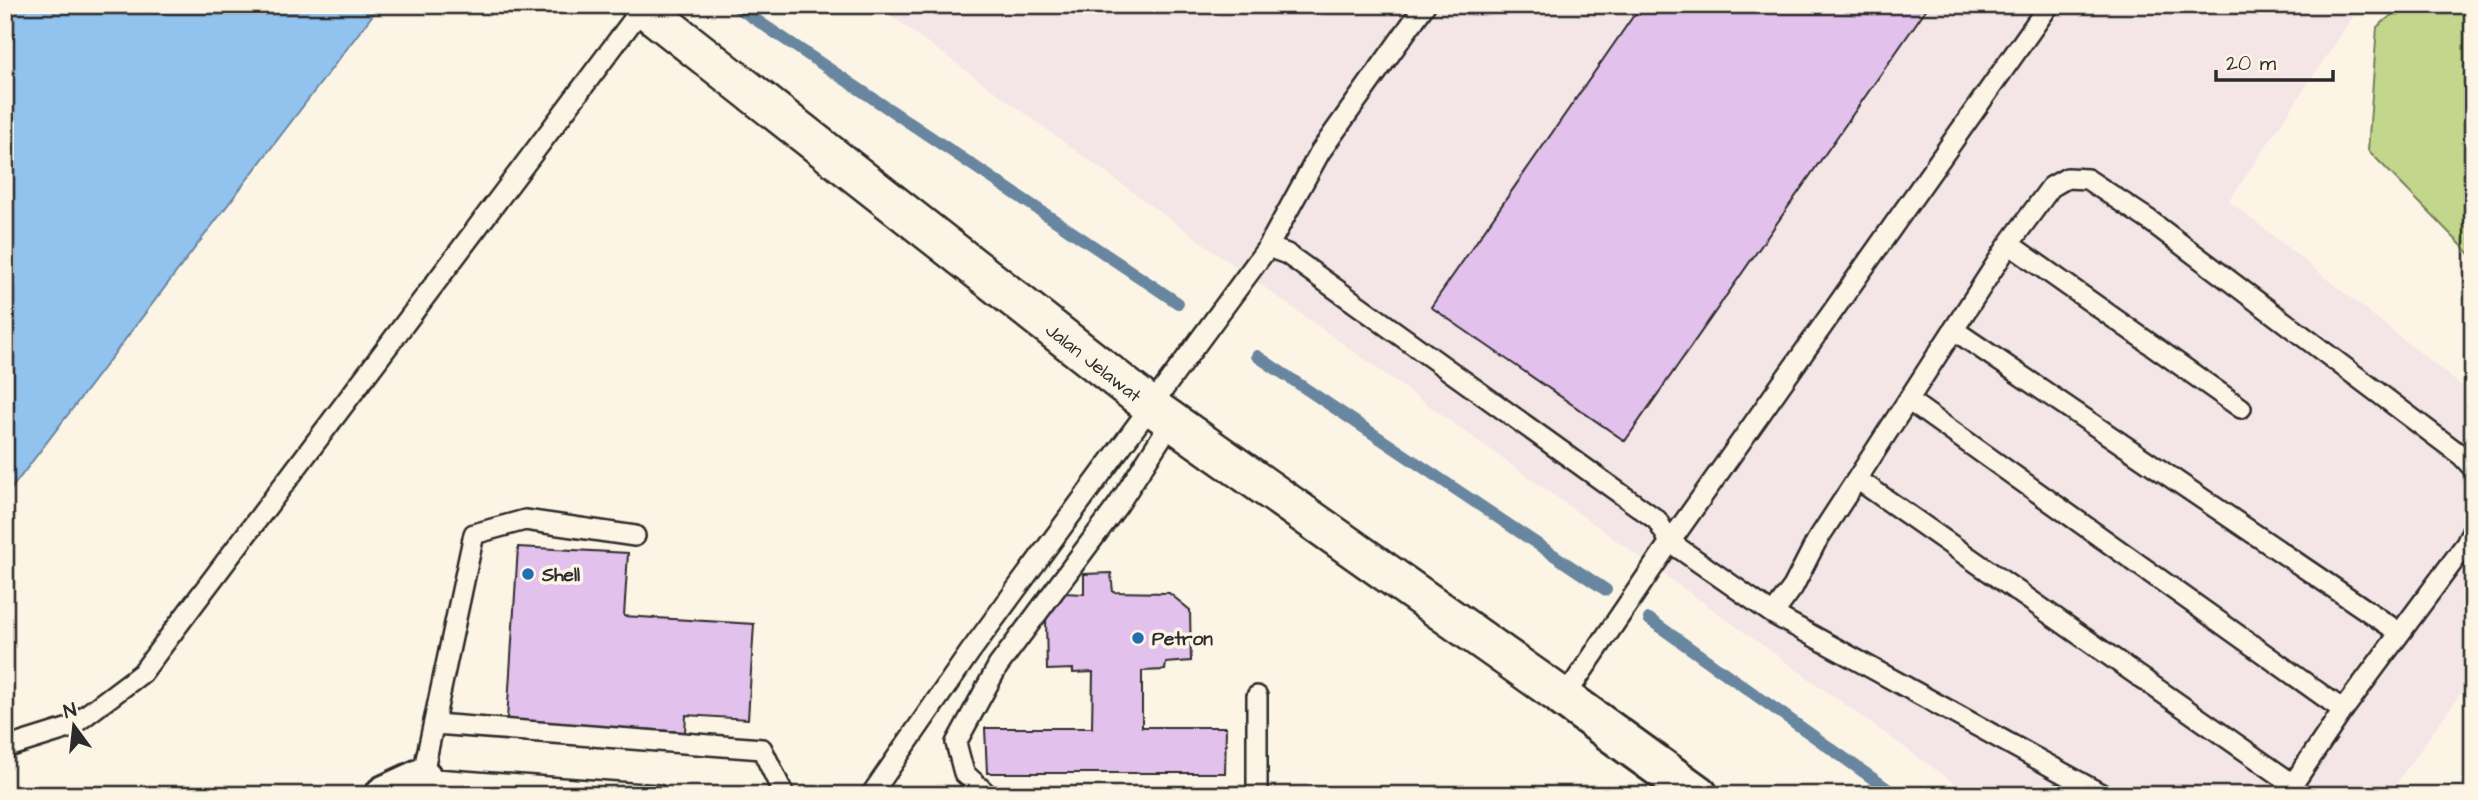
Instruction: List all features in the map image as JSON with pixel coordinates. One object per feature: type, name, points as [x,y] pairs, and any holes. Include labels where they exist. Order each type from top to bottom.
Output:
[{"type":"highway","points":[[1564,698],[1698,795]]},
{"type":"highway","points":[[385,795],[422,778]]},
{"type":"street","name":"Jalan Jelawat","points":[[641,6],[1162,414],[1564,698]]},
{"type":"lane","points":[[871,795],[970,652],[1162,414],[1268,247],[1320,152],[1425,5]]},
{"type":"lane","points":[[1564,698],[1670,542],[2049,5]]},
{"type":"lane","points":[[5,748],[69,728],[142,673],[641,6]]},
{"type":"lane","points":[[1773,614],[1793,587],[1816,542],[2009,244],[2051,187],[2067,178],[2087,179],[2149,220],[2462,456],[2473,468]]},
{"type":"lane","points":[[2009,244],[2241,408]]},
{"type":"lane","points":[[1268,247],[1287,254],[1657,520],[1670,542],[1773,614],[2103,795]]},
{"type":"lane","points":[[1954,330],[2400,633]]},
{"type":"lane","points":[[1908,400],[2343,710]]},
{"type":"lane","points":[[988,795],[964,773],[956,743],[999,666],[1118,505],[1162,414]]},
{"type":"lane","points":[[1857,479],[2288,789],[2466,544],[2473,530]]},
{"type":"lane","points":[[635,536],[525,520],[474,534],[422,778],[658,795]]},
{"type":"lane","points":[[1257,696],[1257,795]]},
{"type":"lane","points":[[435,724],[762,749],[784,795]]},
{"type":"shaded area","points":[[876,5],[2361,5],[2229,201],[2473,395],[2473,676],[2388,795],[1971,795]]},
{"type":"green space","points":[[2404,5],[2473,5],[2473,257],[2368,150],[2377,27]]},
{"type":"water","points":[[5,5],[364,5],[374,13],[5,497]]},
{"type":"building","points":[[1641,5],[1929,5],[1625,441],[1431,307]]},
{"type":"building","points":[[518,547],[628,553],[624,616],[754,624],[748,719],[686,715],[685,732],[507,720]]},
{"type":"building","points":[[1111,573],[1113,592],[1169,593],[1190,610],[1191,661],[1166,663],[1165,670],[1142,671],[1142,727],[1226,727],[1225,773],[987,773],[985,728],[1092,728],[1093,672],[1073,673],[1073,669],[1047,670],[1046,618],[1063,593],[1084,594],[1084,574]]},
{"type":"waterway","points":[[734,5],[1178,303]]},
{"type":"waterway","points":[[1257,356],[1606,590]]},
{"type":"waterway","points":[[1649,619],[1896,795]]},
{"type":"place","name":"Shell","points":[[528,574]]},
{"type":"place","name":"Petron","points":[[1138,638]]}]
